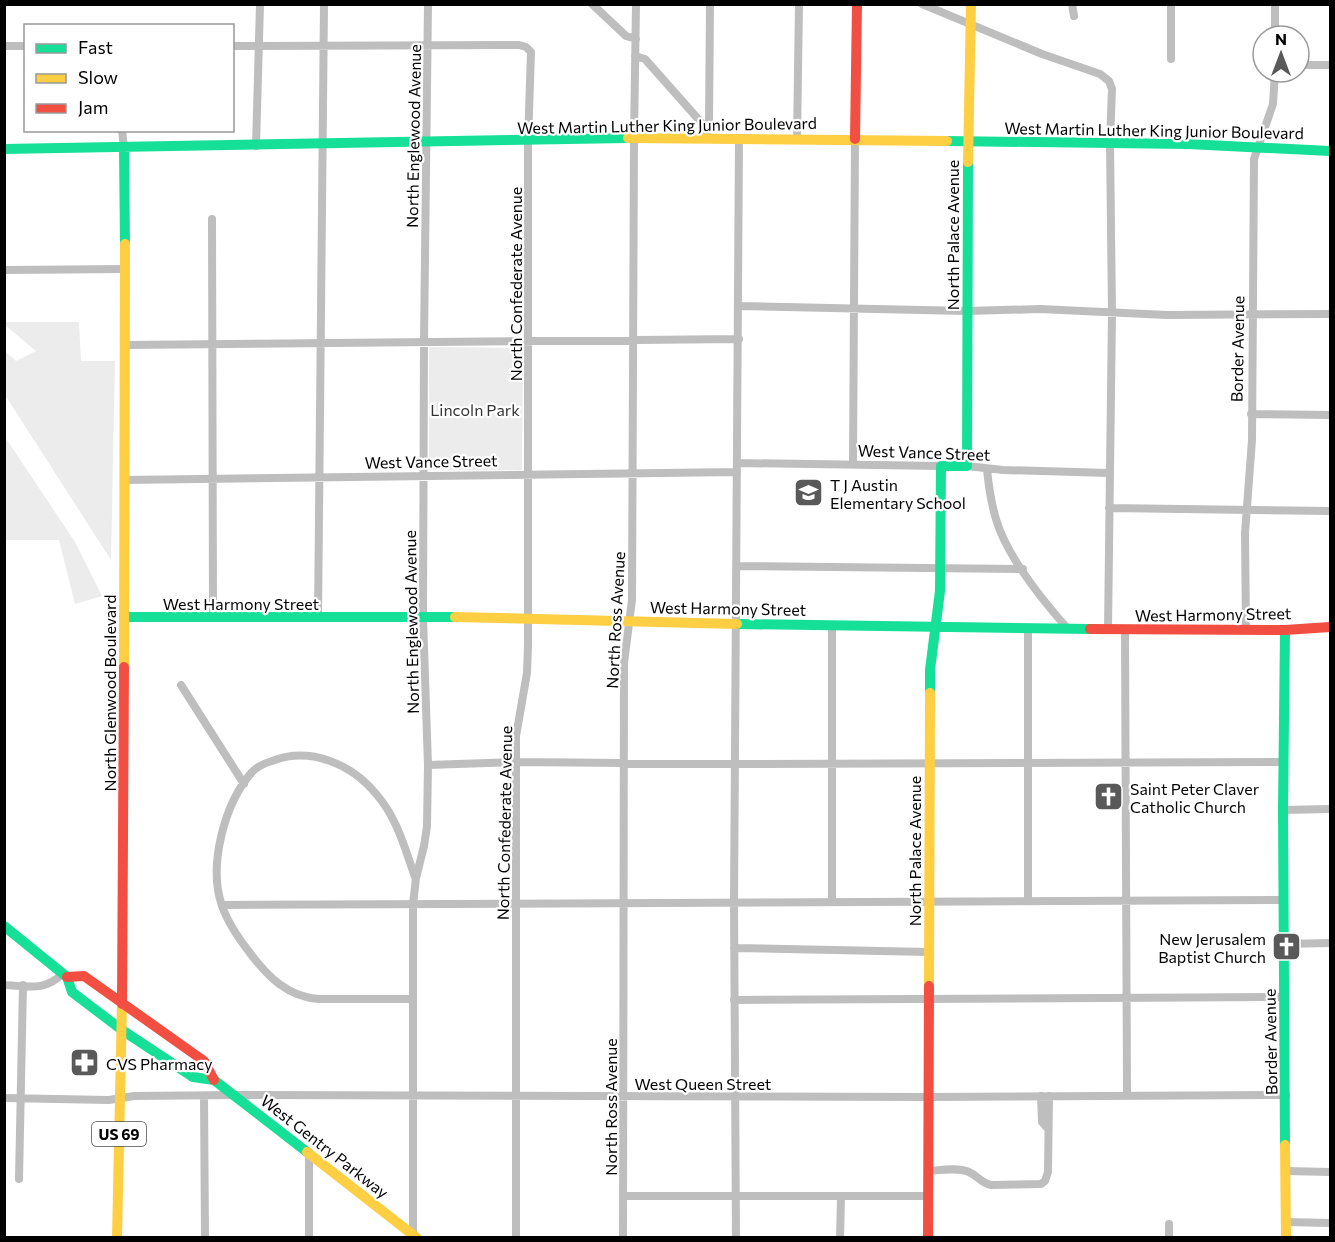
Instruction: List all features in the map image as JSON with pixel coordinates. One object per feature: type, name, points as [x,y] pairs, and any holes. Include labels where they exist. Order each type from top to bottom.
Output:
[{"type":"street","points":[[256,146],[260,4]]},
{"type":"street","points":[[318,618],[324,4]]},
{"type":"street","name":"North Englewood Avenue","points":[[414,1236],[413,904],[427,826],[428,765],[423,618],[423,476],[428,4]]},
{"type":"street","points":[[592,4],[626,36],[636,39]]},
{"type":"street","name":"North Ross Avenue","points":[[623,1238],[624,663],[632,600],[636,4]]},
{"type":"street","points":[[707,134],[710,4]]},
{"type":"street","points":[[797,139],[799,4]]},
{"type":"street","points":[[853,464],[857,4]]},
{"type":"street","points":[[922,4],[970,25],[1100,74],[1108,81],[1112,89],[1108,629]]},
{"type":"street","name":"North Palace Avenue","points":[[967,466],[968,141],[971,4]]},
{"type":"street","points":[[1072,4],[1074,16]]},
{"type":"street","points":[[1171,4],[1171,59]]},
{"type":"street","points":[[1275,4],[1275,24]]},
{"type":"street","points":[[234,46],[428,44]]},
{"type":"street","name":"North Confederate Avenue","points":[[428,44],[519,45],[531,52],[528,142],[527,673],[516,736],[516,1238]]},
{"type":"street","points":[[4,46],[24,46]]},
{"type":"street","points":[[635,56],[645,59],[707,134]]},
{"type":"street","points":[[1311,65],[1330,65]]},
{"type":"street","name":"Border Avenue","points":[[1246,629],[1247,510],[1252,451],[1254,159],[1273,104],[1274,84]]},
{"type":"street","points":[[122,132],[124,148]]},
{"type":"street","name":"West Martin Luther King Junior Boulevard","points":[[4,149],[528,142],[707,134],[739,138],[1110,142],[1258,146],[1330,151]]},
{"type":"street","points":[[736,1238],[734,902],[739,138]]},
{"type":"street","name":"North Glenwood Boulevard","points":[[117,1238],[122,1030],[126,345],[124,148]]},
{"type":"street","points":[[212,219],[213,618]]},
{"type":"street","points":[[4,270],[125,269]]},
{"type":"street","points":[[738,306],[967,311],[1040,309],[1112,313],[1253,315],[1330,314]]},
{"type":"street","points":[[126,345],[633,338],[739,339]]},
{"type":"street","points":[[1251,414],[1330,415]]},
{"type":"street","name":"West Vance Street","points":[[738,463],[979,466],[987,469],[1109,473]]},
{"type":"street","name":"North Palace Avenue","points":[[928,1238],[930,670],[938,615],[941,569],[940,466]]},
{"type":"street","points":[[987,469],[990,495],[1000,531],[1007,546],[1052,611],[1068,629]]},
{"type":"street","name":"West Vance Street","points":[[124,480],[737,472]]},
{"type":"street","points":[[1109,508],[1330,511]]},
{"type":"street","points":[[737,566],[1023,569]]},
{"type":"street","name":"West Harmony Street","points":[[124,617],[493,617],[527,620],[1125,630],[1285,630],[1330,627]]},
{"type":"street","points":[[832,625],[832,902]]},
{"type":"street","points":[[1028,629],[1028,900]]},
{"type":"street","points":[[1125,630],[1127,1096]]},
{"type":"street","name":"Border Avenue","points":[[1285,630],[1283,810],[1286,1238]]},
{"type":"street","points":[[181,685],[244,784]]},
{"type":"street","points":[[413,999],[319,999],[288,991],[256,962],[243,944],[222,905],[217,877],[218,853],[230,810],[253,771],[278,758],[306,755],[320,757],[337,764],[365,782],[387,807],[395,822],[416,878]]},
{"type":"street","points":[[428,765],[516,762],[735,764],[1283,762]]},
{"type":"street","points":[[1283,810],[1330,809]]},
{"type":"street","points":[[222,905],[1284,900]]},
{"type":"street","name":"West Gentry Parkway","points":[[4,926],[65,975],[72,992],[122,1030],[193,1077],[214,1080],[236,1095],[414,1236]]},
{"type":"street","points":[[1285,944],[1330,943]]},
{"type":"street","points":[[734,948],[929,952]]},
{"type":"street","points":[[4,985],[43,986],[65,975]]},
{"type":"street","name":"West Gentry Parkway","points":[[65,975],[84,976],[204,1061],[214,1080]]},
{"type":"street","points":[[19,1179],[23,985]]},
{"type":"street","points":[[734,1000],[1284,997]]},
{"type":"street","name":"West Queen Street","points":[[4,1098],[109,1100],[134,1096],[236,1095],[735,1097],[1286,1095]]},
{"type":"street","points":[[204,1096],[205,1238]]},
{"type":"street","points":[[929,1171],[963,1170],[973,1174],[984,1184],[991,1185],[1041,1184],[1045,1181],[1048,1172],[1050,1122],[1045,1096]]},
{"type":"street","points":[[309,1152],[309,1238]]},
{"type":"street","points":[[1286,1171],[1330,1172]]},
{"type":"street","points":[[623,1196],[928,1196]]},
{"type":"street","points":[[840,1238],[841,1196]]},
{"type":"street","points":[[1286,1222],[1330,1223]]},
{"type":"street","points":[[1169,1224],[1169,1238]]},
{"type":"green space","points":[[5,322],[79,322],[81,361],[115,361],[111,560],[5,395],[5,351],[16,361],[36,351],[5,325]]},
{"type":"green space","name":"Lincoln Park","points":[[429,347],[523,348],[522,470],[429,470]]},
{"type":"green space","points":[[5,437],[75,542],[102,596],[75,604],[59,540],[5,540]]},
{"type":"traffic: fast","points":[[4,149],[628,138]]},
{"type":"traffic: fast","points":[[947,141],[1188,144],[1330,151]]},
{"type":"traffic: fast","points":[[124,148],[125,244]]},
{"type":"traffic: fast","points":[[930,693],[930,670],[940,591],[941,466],[967,466],[968,162]]},
{"type":"traffic: fast","points":[[124,617],[455,617]]},
{"type":"traffic: fast","points":[[737,624],[1090,629]]},
{"type":"traffic: fast","points":[[1285,630],[1283,810],[1285,1145]]},
{"type":"traffic: fast","points":[[4,926],[67,977],[72,992],[122,1030],[193,1077],[214,1080],[307,1152]]},
{"type":"traffic: slow","points":[[968,162],[971,4]]},
{"type":"traffic: slow","points":[[628,138],[947,141]]},
{"type":"traffic: slow","points":[[124,667],[125,244]]},
{"type":"traffic: slow","points":[[455,617],[737,624]]},
{"type":"traffic: slow","points":[[929,986],[930,693]]},
{"type":"traffic: slow","points":[[117,1238],[122,1004]]},
{"type":"traffic: slow","points":[[1285,1145],[1286,1238]]},
{"type":"traffic: slow","points":[[307,1152],[417,1238]]},
{"type":"traffic: jam","points":[[855,139],[857,4]]},
{"type":"traffic: jam","points":[[1090,629],[1285,630],[1330,627]]},
{"type":"traffic: jam","points":[[122,1004],[124,667]]},
{"type":"traffic: jam","points":[[67,977],[84,976],[204,1061],[214,1080]]},
{"type":"traffic: jam","points":[[928,1238],[929,986]]},
{"type":"place","name":"T J Austin Elementary School","points":[[809,493]]},
{"type":"place","name":"Saint Peter Claver Catholic Church","points":[[1109,797]]},
{"type":"place","name":"New Jerusalem Baptist Church","points":[[1287,947]]},
{"type":"place","name":"CVS Pharmacy","points":[[85,1063]]}]
